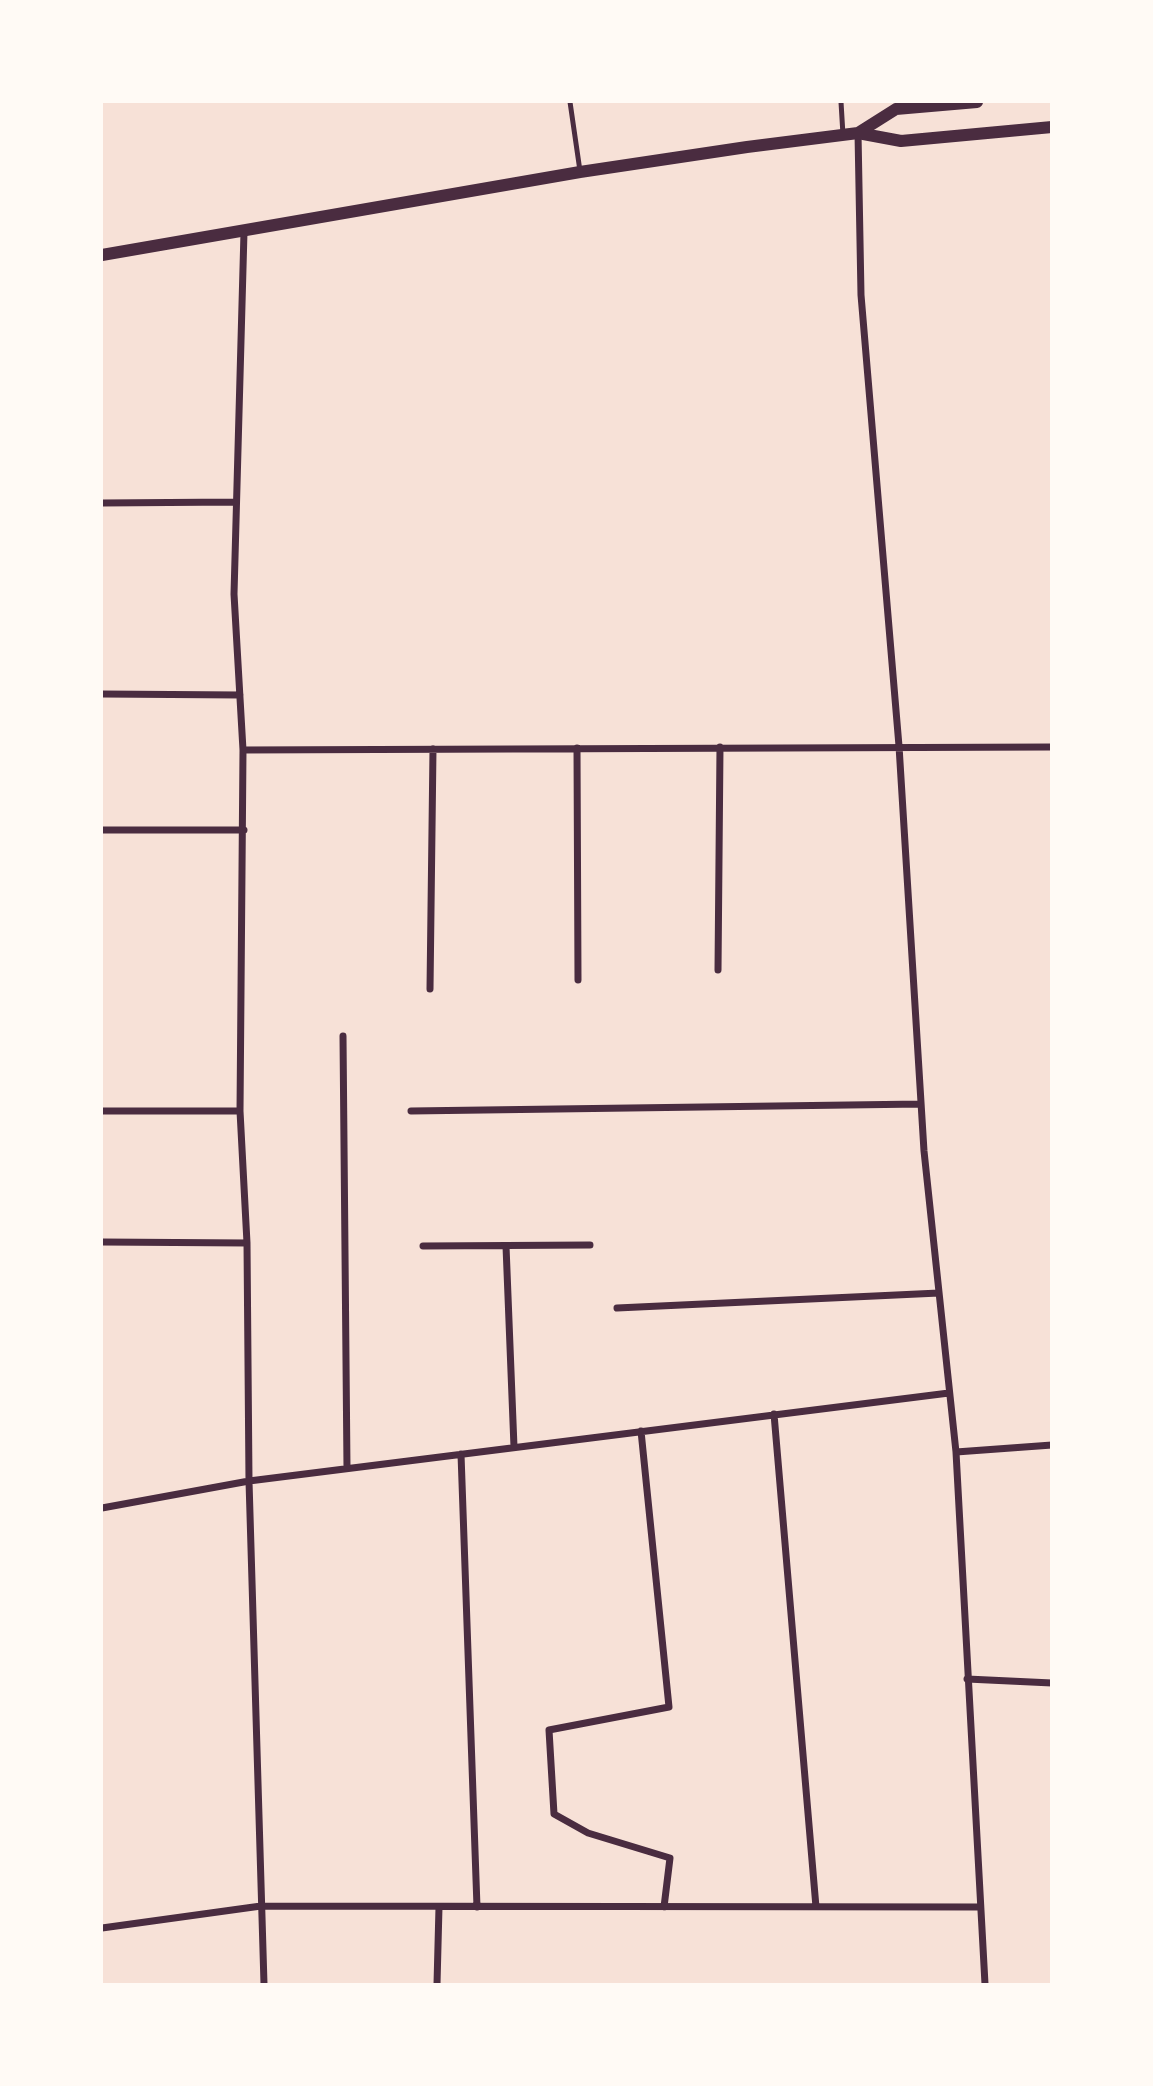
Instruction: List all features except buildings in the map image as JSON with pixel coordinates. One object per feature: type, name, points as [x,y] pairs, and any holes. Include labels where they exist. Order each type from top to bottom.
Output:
[{"type":"street","points":[[858,133],[896,110],[977,102]]},
{"type":"street","points":[[102,255],[580,172],[843,135],[858,133],[901,141],[1052,127]]},
{"type":"street","points":[[858,133],[861,295],[898,746],[921,1104],[956,1452],[985,1984]]},
{"type":"street","points":[[244,232],[234,594],[243,750],[240,1111],[247,1243],[249,1481],[264,1984]]},
{"type":"street","points":[[102,503],[236,502]]},
{"type":"street","points":[[102,694],[240,695]]},
{"type":"street","points":[[718,970],[720,747]]},
{"type":"street","points":[[243,750],[1052,747]]},
{"type":"street","points":[[577,748],[578,980]]},
{"type":"street","points":[[430,989],[433,749]]},
{"type":"street","points":[[102,830],[244,830]]},
{"type":"street","points":[[343,1036],[347,1468]]},
{"type":"street","points":[[411,1111],[921,1104]]},
{"type":"street","points":[[102,1111],[240,1111]]},
{"type":"street","points":[[102,1242],[247,1243]]},
{"type":"street","points":[[423,1246],[590,1245]]},
{"type":"street","points":[[506,1246],[514,1447]]},
{"type":"street","points":[[617,1308],[939,1293]]},
{"type":"street","points":[[102,1508],[249,1481],[950,1393]]},
{"type":"street","points":[[774,1415],[816,1907]]},
{"type":"street","points":[[641,1431],[669,1707],[549,1730],[554,1814],[588,1833],[670,1858],[664,1907]]},
{"type":"street","points":[[956,1452],[1052,1446]]},
{"type":"street","points":[[461,1454],[477,1907]]},
{"type":"street","points":[[967,1679],[1052,1683]]},
{"type":"street","points":[[102,1928],[261,1906],[979,1907]]},
{"type":"street","points":[[437,1984],[439,1906]]},
{"type":"lane","points":[[570,102],[580,172]]},
{"type":"lane","points":[[841,102],[843,135]]}]
